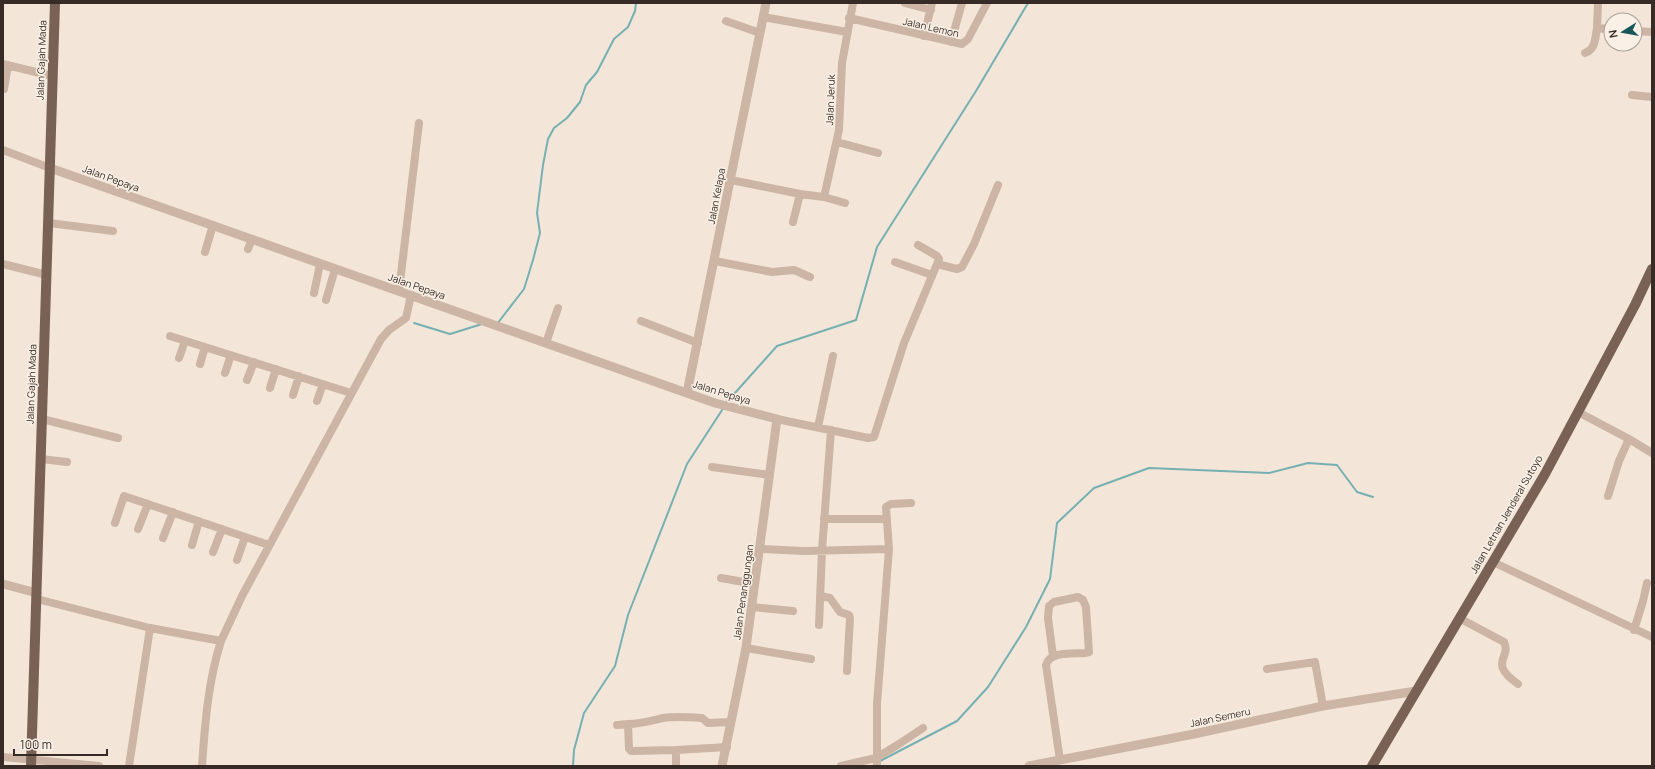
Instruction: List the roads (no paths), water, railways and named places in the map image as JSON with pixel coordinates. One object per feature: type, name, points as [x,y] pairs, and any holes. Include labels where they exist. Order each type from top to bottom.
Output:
[{"type":"main road","name":"Jalan Gajah Mada","points":[[31,763],[55,3]]},
{"type":"main road","name":"Jalan Letnan Jenderal Sutoyo","points":[[1372,766],[1545,474],[1601,366],[1635,305],[1652,269]]},
{"type":"street","name":"Jalan Kelapa","points":[[687,393],[766,3]]},
{"type":"street","name":"Jalan Jeruk","points":[[824,198],[841,110],[842,64],[849,18],[853,3]]},
{"type":"street","points":[[904,3],[932,6],[924,36]]},
{"type":"street","points":[[951,42],[962,3]]},
{"type":"street","name":"Jalan Lemon","points":[[849,18],[962,44],[966,42],[987,3]]},
{"type":"street","points":[[1585,53],[1590,51],[1593,47],[1597,28],[1598,3]]},
{"type":"street","points":[[763,17],[847,32]]},
{"type":"street","points":[[726,21],[760,33]]},
{"type":"street","points":[[1597,28],[1603,28]]},
{"type":"street","points":[[4,89],[6,65],[52,76]]},
{"type":"street","points":[[1632,95],[1652,97]]},
{"type":"street","points":[[399,291],[419,123]]},
{"type":"street","points":[[836,142],[878,153]]},
{"type":"street","points":[[3,150],[50,168]]},
{"type":"street","name":"Jalan Pepaya","points":[[50,168],[715,403],[777,419]]},
{"type":"street","points":[[731,180],[845,203]]},
{"type":"street","points":[[937,264],[957,269],[962,268],[974,244],[998,185]]},
{"type":"street","points":[[793,222],[800,194]]},
{"type":"street","points":[[49,223],[113,231]]},
{"type":"street","points":[[205,252],[212,226]]},
{"type":"street","points":[[248,249],[252,239]]},
{"type":"street","points":[[777,419],[868,438],[874,437],[904,342],[939,259],[937,256],[918,244]]},
{"type":"street","points":[[714,261],[772,272],[794,270],[810,277]]},
{"type":"street","points":[[895,262],[932,275]]},
{"type":"street","points":[[3,264],[46,275]]},
{"type":"street","points":[[314,293],[320,264]]},
{"type":"street","points":[[326,300],[335,269]]},
{"type":"street","points":[[202,766],[204,720],[208,692],[220,640],[269,545],[383,337],[392,327],[406,318],[411,295]]},
{"type":"street","points":[[546,343],[558,308]]},
{"type":"street","points":[[641,321],[698,343]]},
{"type":"street","points":[[170,336],[351,393]]},
{"type":"street","points":[[179,358],[185,341]]},
{"type":"street","points":[[200,364],[205,347]]},
{"type":"street","points":[[225,373],[231,355]]},
{"type":"street","points":[[818,427],[833,356]]},
{"type":"street","points":[[247,380],[254,362]]},
{"type":"street","points":[[270,388],[276,369]]},
{"type":"street","points":[[293,395],[299,376]]},
{"type":"street","points":[[317,401],[322,384]]},
{"type":"street","points":[[1578,412],[1652,453]]},
{"type":"street","points":[[42,419],[118,438]]},
{"type":"street","name":"Jalan Penanggungan","points":[[722,766],[746,648],[777,419]]},
{"type":"street","points":[[818,625],[831,430]]},
{"type":"street","points":[[1608,496],[1619,462],[1629,439]]},
{"type":"street","points":[[41,459],[66,462]]},
{"type":"street","points":[[712,466],[770,475]]},
{"type":"street","points":[[115,523],[124,496],[269,545]]},
{"type":"street","points":[[876,761],[877,704],[889,549],[886,507],[888,505],[911,503]]},
{"type":"street","points":[[138,529],[148,504]]},
{"type":"street","points":[[163,538],[173,512]]},
{"type":"street","points":[[824,520],[887,518]]},
{"type":"street","points":[[192,545],[200,521]]},
{"type":"street","points":[[213,552],[222,529]]},
{"type":"street","points":[[238,560],[245,537]]},
{"type":"street","points":[[760,549],[889,549]]},
{"type":"street","points":[[1493,562],[1634,630],[1652,637]]},
{"type":"street","points":[[721,578],[755,584]]},
{"type":"street","points":[[1634,630],[1647,583]]},
{"type":"street","points":[[3,584],[37,596],[150,628],[220,640]]},
{"type":"street","points":[[820,596],[830,598],[840,612],[849,615],[848,671]]},
{"type":"street","points":[[1053,656],[1048,618],[1049,606],[1054,602],[1078,597],[1083,600],[1086,607],[1088,652],[1053,656],[1048,659],[1046,665],[1060,760]]},
{"type":"street","points":[[752,607],[793,611]]},
{"type":"street","points":[[1459,618],[1496,636],[1505,643],[1501,663],[1502,668],[1508,676],[1518,684]]},
{"type":"street","points":[[129,766],[150,628]]},
{"type":"street","points":[[746,648],[811,659]]},
{"type":"street","points":[[1267,669],[1315,662],[1323,706]]},
{"type":"street","name":"Jalan Semeru","points":[[1029,766],[1323,706],[1416,691]]},
{"type":"street","points":[[617,725],[677,717],[702,718],[708,723],[732,722]]},
{"type":"street","points":[[628,724],[629,749],[631,751],[726,747]]},
{"type":"street","points":[[841,766],[876,761],[923,728]]},
{"type":"street","points":[[676,750],[676,766]]},
{"type":"street","points":[[3,757],[31,763],[99,766]]},
{"type":"waterway","points":[[497,324],[524,289],[533,260],[540,233],[537,213],[548,139],[554,128],[567,118],[580,102],[586,85],[597,72],[614,39],[628,27],[635,11],[636,3]]},
{"type":"waterway","points":[[726,403],[777,346],[856,320],[877,247],[976,91],[1028,3]]},
{"type":"waterway","points":[[414,323],[450,334],[482,324]]},
{"type":"waterway","points":[[573,766],[574,750],[584,713],[615,666],[628,615],[687,464],[724,407]]},
{"type":"waterway","points":[[880,761],[957,721],[988,687],[1026,627],[1050,579],[1057,523],[1094,488],[1149,468],[1269,473],[1308,463],[1337,465],[1357,492],[1373,497]]}]
